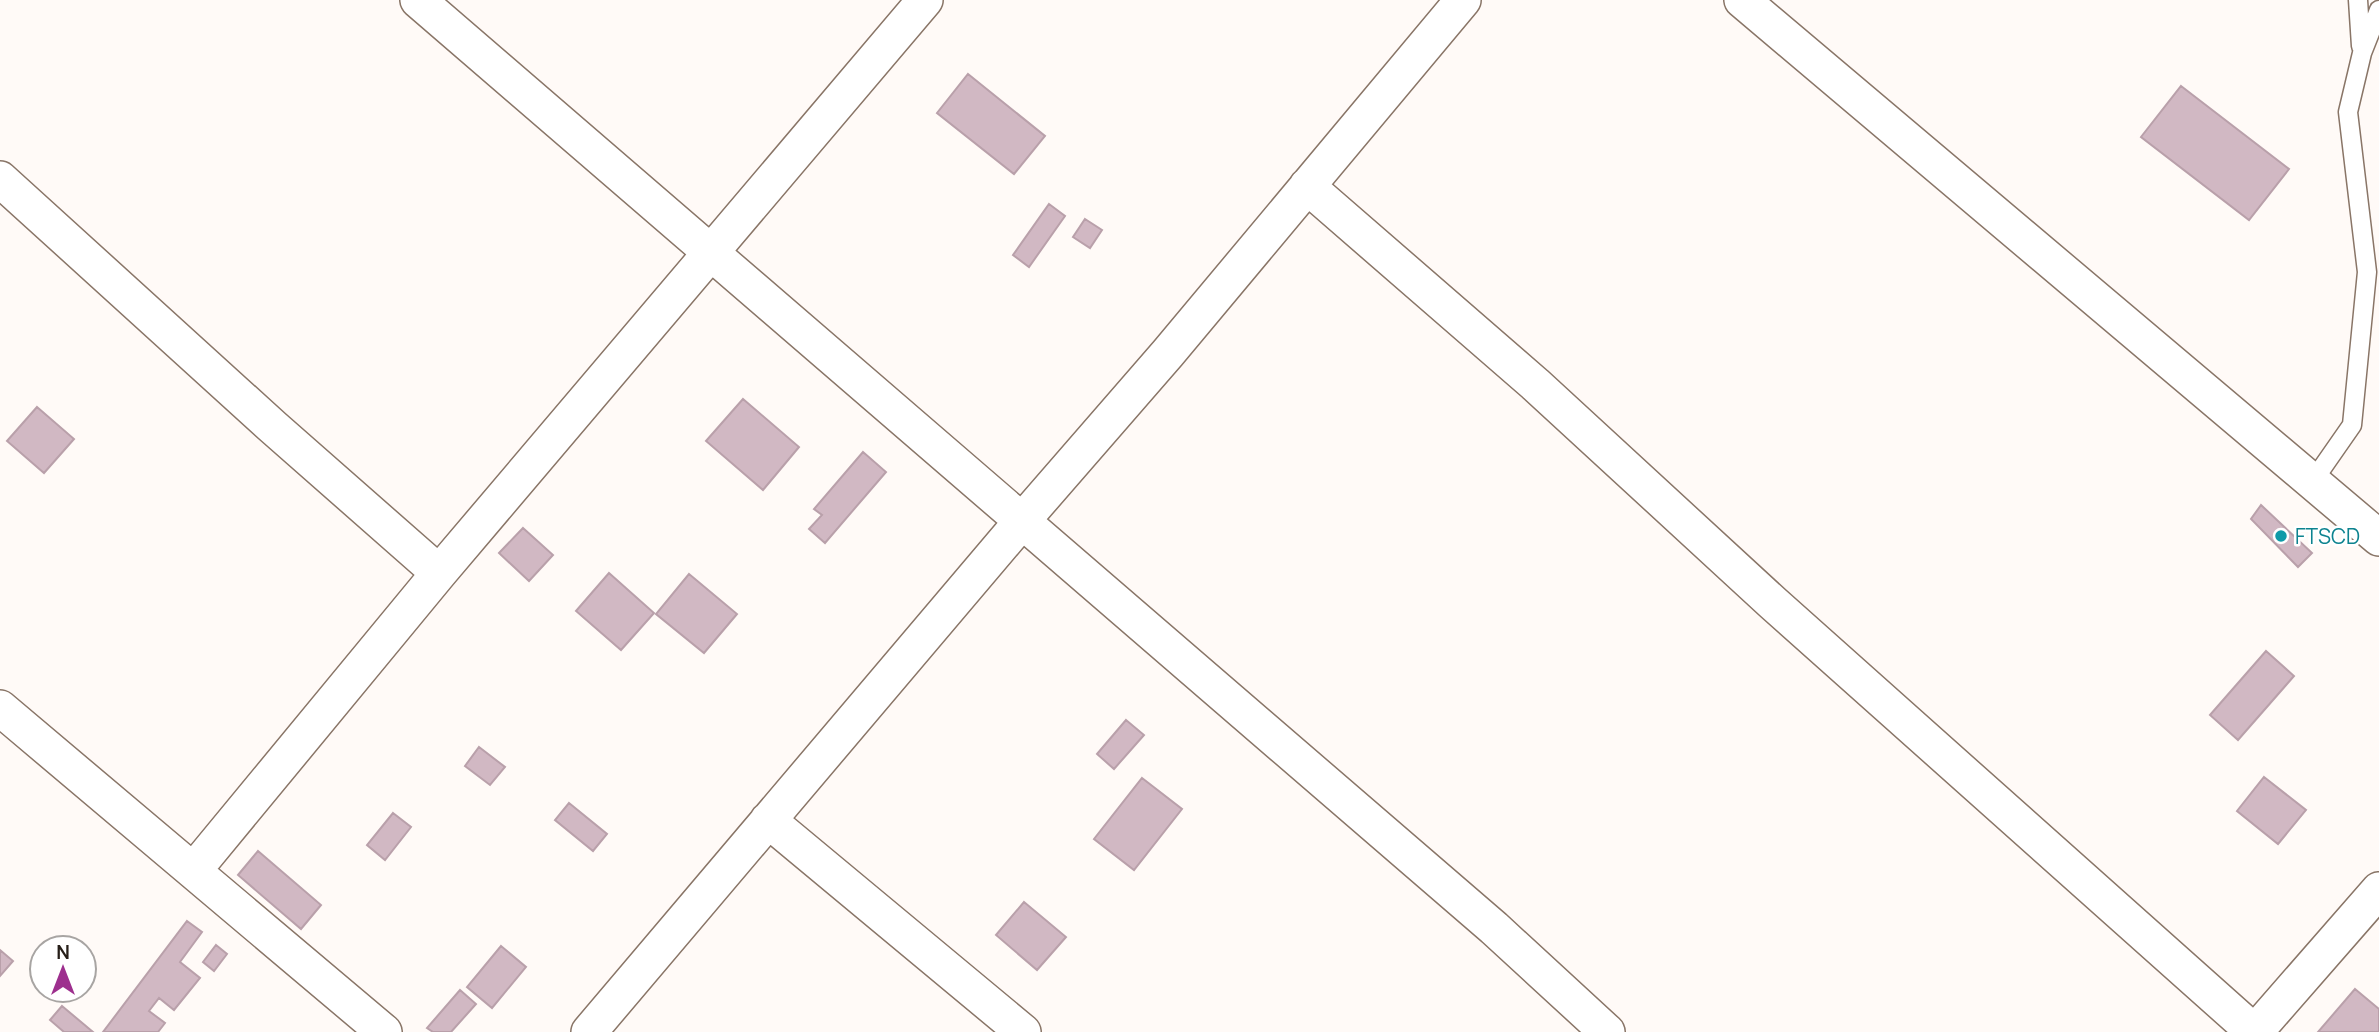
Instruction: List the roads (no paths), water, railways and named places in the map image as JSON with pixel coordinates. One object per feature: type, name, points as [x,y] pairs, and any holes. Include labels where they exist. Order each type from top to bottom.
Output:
[{"type":"street","points":[[418,0],[1494,928],[1607,1032]]},
{"type":"street","points":[[194,870],[439,573],[925,0]]},
{"type":"street","points":[[589,1032],[1168,353],[1463,0]]},
{"type":"street","points":[[1742,0],[2379,538]]},
{"type":"street","points":[[0,179],[263,418],[439,573]]},
{"type":"street","points":[[1307,186],[1535,384],[1773,603],[2255,1032],[2379,890]]},
{"type":"street","points":[[0,708],[384,1032]]},
{"type":"street","points":[[768,820],[1023,1032]]},
{"type":"lane","points":[[2358,0],[2362,53]]},
{"type":"lane","points":[[2313,481],[2352,425],[2373,265],[2348,112],[2362,53],[2379,10]]},
{"type":"place","name":"FTSCD","points":[[2281,536]]}]
